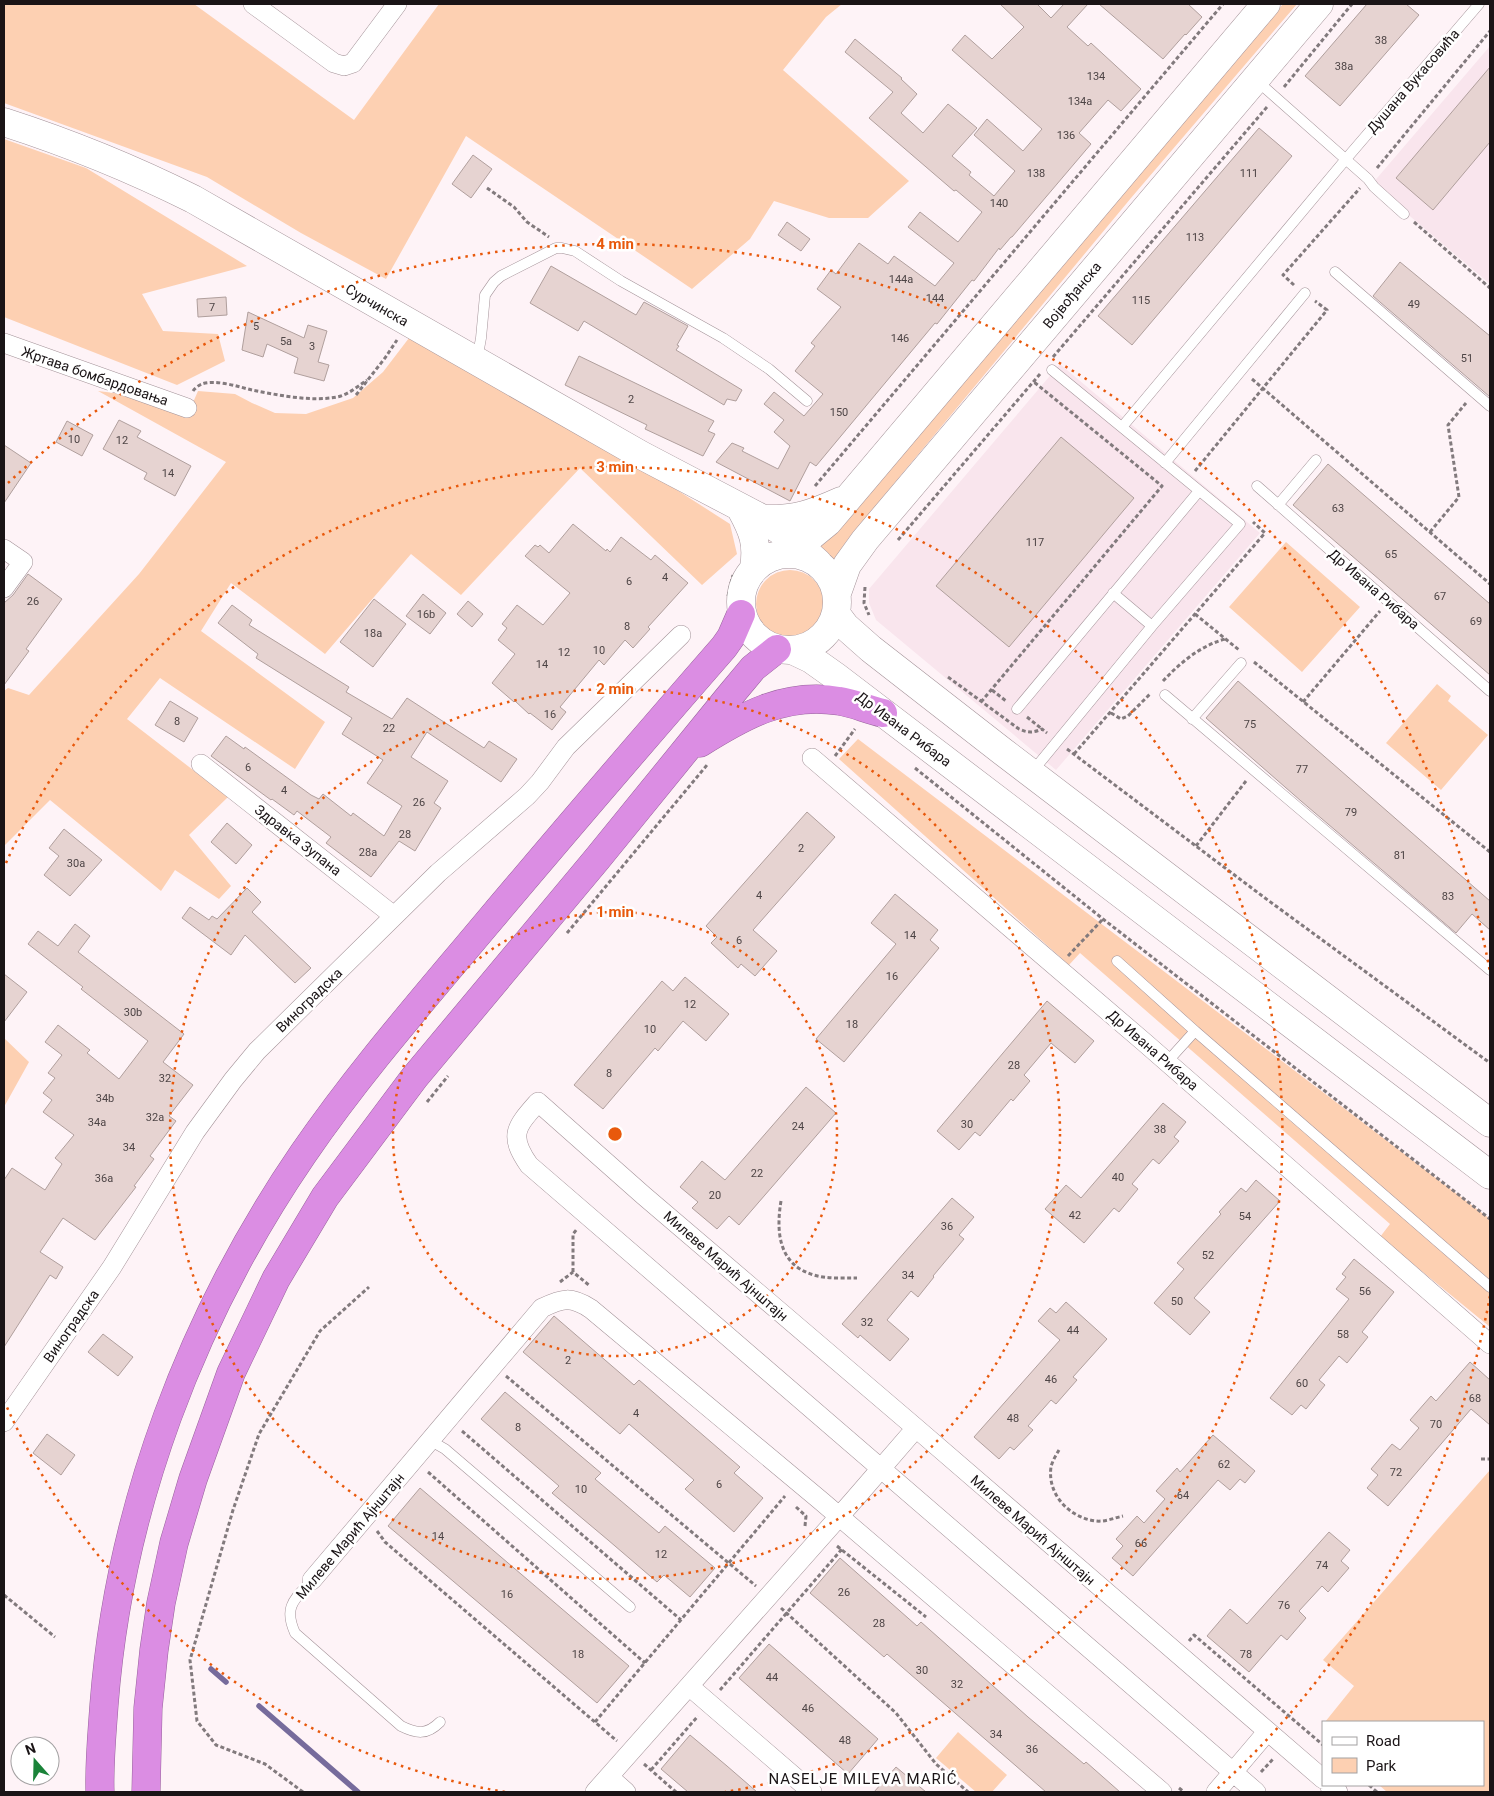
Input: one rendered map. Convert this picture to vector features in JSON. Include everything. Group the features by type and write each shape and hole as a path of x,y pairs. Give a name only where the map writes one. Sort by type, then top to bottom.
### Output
{"highway":[{"path":"100,1792 100,1758 109,1651 132,1534 160,1437 193,1352 240,1256 302,1156 342,1100 389,1040 582,810 724,647 732,637 742,614"},
{"path":"146,1792 148,1708 153,1660 161,1603 174,1543 192,1479 230,1373 276,1279 325,1197 396,1100 754,668 784,650"},
{"path":"681,755 734,722 769,707 796,700 840,701 883,713"}],"main road":[{"path":"801,554 824,526 838,503 1266,4"},
{"name":"Војвођанска","path":"836,604 847,564 864,540 1319,4"},
{"name":"Сурчинска","path":"4,122 78,147 193,199 641,454 752,514 801,554"},
{"path":"754,568 756,542 750,526 752,514 799,517 838,503"},
{"path":"836,604 830,628 820,639 807,647 784,650 762,643 749,630 742,614 740,598 744,582 754,568 770,557 801,554 832,579 836,604 845,626 871,649 1031,774 1490,1123"},
{"name":"Др Ивана Рибара","path":"784,650 811,659 1490,1175"}],"street":[{"path":"253,4 334,63 344,66 353,63 397,4"},
{"name":"Жртава бомбардовања","path":"4,343 187,408"},
{"path":"4,549 23,562 4,588"},
{"name":"Виноградска","path":"4,1422 112,1267 195,1132 233,1080 274,1034 438,873 527,796 566,747 681,635"},
{"name":"Др Ивана Рибара","path":"818,763 1167,1062 1490,1344"},
{"name":"Здравка Зупана","path":"201,764 394,916"},
{"name":"Милеве Марић Ајнштајн","path":"1256,1792 529,1165 520,1150 516,1134 520,1123 538,1102 643,1195 1322,1778"},
{"name":"Милеве Марић Ајнштајн","path":"312,1580 438,1445 500,1374 542,1308 556,1302 578,1301 598,1315 839,1516 1162,1792"},
{"path":"595,1792 916,1428"},
{"path":"690,1686 812,1792"},
{"path":"1216,1792 1267,1732"},
{"path":"609,1777 626,1792"}],"lane":[{"name":"Душана Вукасовића","path":"1346,159 1479,4"},
{"path":"1255,79 1346,159 1404,214"},
{"path":"1122,427 1346,159"},
{"path":"476,361 480,350 484,303 488,289 502,276 556,248 562,248 575,251 621,281 719,335 769,369 807,401"},
{"path":"1335,272 1490,406"},
{"path":"1165,463 1305,293"},
{"path":"1031,774 1152,626 1240,524 1049,368"},
{"path":"1278,505 1316,460"},
{"name":"Др Ивана Рибара","path":"1257,486 1490,691"},
{"path":"1016,709 1199,491"},
{"path":"1113,593 1152,626"},
{"path":"1192,719 1244,660"},
{"path":"1165,695 1490,970"},
{"path":"1116,961 1490,1287"},
{"path":"1167,1062 1195,1031"},
{"path":"438,1445 630,1607"},
{"name":"Милеве Марић Ајнштајн","path":"312,1580 296,1598 289,1610 290,1621 295,1633 401,1726 412,1732 423,1733 440,1722"}],"path":[{"path":"838,503 812,489 1223,4"},
{"path":"1052,359 1276,97 1352,4"},
{"path":"1194,472 1327,310 1282,275 1368,179 1490,31"},
{"path":"488,188 514,207 527,222 551,239 556,248"},
{"path":"1404,214 1490,288"},
{"path":"356,395 385,358 408,322"},
{"path":"897,540 1034,382 1049,368"},
{"path":"1242,371 1490,584"},
{"path":"194,389 202,384 212,383 240,386 304,398 327,398 346,394 367,380"},
{"path":"982,702 1162,486 1034,382"},
{"path":"1430,532 1460,497 1448,426 1455,416"},
{"path":"1074,754 1265,533 1251,520"},
{"path":"866,584 864,603 873,621"},
{"path":"1303,702 1389,602"},
{"path":"1195,614 1240,651"},
{"path":"1161,683 1191,655 1225,639"},
{"path":"1244,660 1303,702 1490,852"},
{"path":"944,674 1019,730 1035,732 1042,729 1196,846 1490,1063"},
{"path":"1111,713 1121,718 1128,716 1156,688"},
{"path":"818,763 857,726 852,724"},
{"path":"564,937 712,759"},
{"path":"912,766 1103,919 1490,1219"},
{"path":"1196,846 1254,770"},
{"path":"1058,968 1103,919"},
{"path":"423,1106 453,1070"},
{"path":"781,1201 778,1217 779,1233 782,1247 789,1259 813,1275 857,1278"},
{"path":"303,1792 265,1764 216,1745 197,1721 190,1660 232,1510 259,1434 320,1331 368,1287"},
{"path":"500,1374 786,1613 896,1713 936,1764 968,1792"},
{"path":"422,1479 428,1472 438,1445 467,1424"},
{"path":"461,1430 681,1620"},
{"path":"1058,1450 1051,1467 1054,1491 1059,1502 1080,1517 1095,1521 1123,1516"},
{"path":"1480,1459 1490,1459"},
{"path":"428,1472 645,1663"},
{"path":"778,1489 806,1516 806,1525 799,1532"},
{"path":"595,1722 785,1496"},
{"path":"376,1529 385,1542 676,1792"},
{"path":"651,1770 841,1550"},
{"path":"753,1584 760,1576"},
{"path":"4,1595 55,1637"}],"shaded area":[{"path":"1490,46 1490,284 1372,184"},
{"path":"1060,364 1260,533 1056,770 876,620 869,603 869,589"}],"green space":[{"path":"4,4 194,4 354,120 439,4 842,4 826,17 783,70 909,181 868,218 829,218 774,201 750,239 692,289 466,136 386,279 301,233 207,177 4,103"},
{"path":"1283,4 1297,4 1131,198 848,539 833,561 825,552 815,546 836,532"},
{"path":"4,139 86,168 247,266 142,294 163,331 218,334 225,361 177,385 4,317"},
{"path":"409,338 599,440 730,524 737,554 702,585 580,468 461,595 411,554 325,654 231,583 201,631 325,722 295,769 160,678 127,719 228,797 189,835 231,886 219,899 175,870 161,891 50,800 4,846 4,691 8,688 29,695 139,574 226,462 98,391 130,395 188,414 198,391 235,394 275,413 306,414 353,398 383,372"},
{"path":"1286,542 1360,607 1302,672 1229,607"},
{"path":"790,570 803,573 814,580 821,591 824,604 821,617 814,628 803,635 790,638 777,635 766,628 759,617 756,604 759,591 766,580 777,573"},
{"path":"1437,684 1451,696 1448,701 1488,735 1441,790 1386,743"},
{"path":"858,739 1490,1219 1490,1327 1380,1237 1390,1224 1080,953 1069,965 839,759"},
{"path":"4,1038 29,1062 4,1107"},
{"path":"1490,1470 1490,1792 1387,1792 1380,1786 1484,1786 1484,1721 1326,1721 1354,1686 1323,1660"},
{"path":"958,1732 1007,1775 992,1792 976,1792 936,1758"}],"building":[{"path":"1000,4 1037,4 1051,18 1064,4 1088,4 1067,27 1088,46 1091,43 1141,89 1121,111 1108,100 1079,133 1091,144 1012,237 1000,250 999,248 974,281 972,280 937,324 935,323 816,466 810,462 790,501 716,462 732,443 744,448 742,451 778,469 790,446 774,432 784,420 764,404 774,392 804,416 823,394 795,371 815,346 811,343 841,307 817,289 831,270 836,274 859,243 888,264 894,256 935,286 954,263 908,227 920,212 958,242 982,212 956,190 954,191 869,118 893,92 845,52 855,39 902,78 917,94 901,113 923,133 948,104 977,128 952,156 971,172 969,175 994,196 1015,171 974,135 987,119 1023,151 1042,129 952,50 965,35 992,59 1024,27"},
{"path":"1099,4 1188,4 1202,17 1163,59"},
{"path":"1367,4 1406,4 1419,15 1340,106 1305,76"},
{"path":"1490,67 1490,142 1433,210 1396,178"},
{"path":"1259,128 1292,156 1132,345 1098,316"},
{"path":"473,155 492,169 471,198 452,184"},
{"path":"787,222 810,239 801,251 778,235"},
{"path":"1400,262 1490,336 1490,397 1373,296"},
{"path":"551,266 636,315 644,302 688,326 676,350 742,390 736,401 727,399 724,405 584,321 578,331 530,303"},
{"path":"226,297 227,315 198,317 197,299"},
{"path":"248,312 304,338 308,325 327,331 318,362 329,365 324,381 294,373 298,358 267,344 263,357 242,350"},
{"path":"579,356 714,421 708,431 715,434 703,456 645,429 647,425 565,385"},
{"path":"119,420 141,431 137,437 191,466 175,496 144,479 147,473 103,449"},
{"path":"67,421 93,435 82,456 56,442"},
{"path":"1061,437 1134,498 1009,647 936,586"},
{"path":"4,445 31,463 4,503"},
{"path":"1328,464 1490,604 1490,675 1293,505"},
{"path":"573,524 606,551 607,549 610,552 621,537 651,560 655,555 688,583 648,627 650,629 633,648 625,640 604,665 599,660 560,707 566,712 552,730 529,714 492,683 515,654 498,640 507,628 502,624 517,605 543,625 570,593 525,556 535,545 538,547 540,545 549,553"},
{"path":"28,574 62,599 26,649 29,651 4,685 4,603 13,595"},
{"path":"423,594 446,613 430,634 406,616"},
{"path":"374,599 406,624 373,667 340,642"},
{"path":"468,601 483,614 472,627 457,614"},
{"path":"232,605 252,620 249,625 349,687 346,692 392,719 407,698 484,748 489,741 517,759 501,782 427,732 411,757 448,781 434,803 441,808 415,851 399,841 371,877 326,843 331,837 297,811 294,815 211,756 226,736 244,749 245,747 311,795 319,799 323,794 351,816 353,813 384,836 402,806 367,783 383,760 342,734 352,718 256,658 258,654 218,623"},
{"path":"1238,681 1490,901 1490,930 1472,914 1456,933 1206,718"},
{"path":"170,701 198,718 184,742 155,725"},
{"path":"807,812 835,837 753,930 777,951 755,976 741,964 738,968 711,943 717,937 706,926"},
{"path":"227,823 252,845 236,864 211,842"},
{"path":"64,829 102,860 70,896 44,875 59,856 49,848"},
{"path":"247,888 261,902 252,912 311,968 295,983 245,935 231,955 182,918 190,907 209,920 212,916 217,919"},
{"path":"895,894 938,930 930,940 939,948 844,1062 816,1039 896,944 871,923"},
{"path":"75,924 90,936 78,952 184,1034 163,1062 193,1085 169,1116 176,1121 150,1156 154,1159 134,1186 136,1187 95,1240 63,1218 40,1252 63,1267 56,1279 50,1275 4,1347 4,1180 12,1168 45,1190 62,1164 55,1158 74,1135 43,1112 52,1100 43,1093 55,1078 48,1073 62,1055 45,1042 58,1025 90,1050 87,1053 119,1079 148,1041 81,989 83,987 28,944 38,931 58,946"},
{"path":"4,974 27,992 4,1022"},
{"path":"685,977 729,1014 706,1041 683,1021 658,1051 655,1048 603,1109 574,1085 662,981 673,991"},
{"path":"1047,1001 1094,1041 1075,1063 1051,1043 1024,1075 1030,1081 1013,1101 1011,1099 980,1136 975,1132 959,1150 937,1131"},
{"path":"806,1087 836,1113 739,1225 729,1216 717,1229 692,1208 698,1202 680,1187 702,1161 725,1180"},
{"path":"1163,1103 1186,1122 1174,1137 1179,1141 1159,1164 1153,1159 1132,1184 1138,1189 1119,1212 1114,1208 1084,1243 1045,1209 1066,1185 1081,1198"},
{"path":"1256,1180 1280,1201 1194,1298 1210,1312 1190,1335 1154,1303 1184,1269 1177,1263 1221,1214 1219,1212 1241,1188 1246,1192"},
{"path":"952,1198 974,1217 959,1235 964,1239 918,1297 911,1291 887,1320 909,1339 890,1361 860,1335 858,1338 842,1324"},
{"path":"1354,1259 1394,1292 1362,1332 1368,1337 1347,1363 1339,1356 1319,1380 1325,1385 1306,1409 1301,1405 1292,1415 1270,1398 1349,1299 1336,1289 1346,1277 1342,1274"},
{"path":"1066,1302 1107,1339 1073,1377 1077,1380 1056,1404 1051,1400 1028,1426 1033,1430 1014,1450 1010,1447 999,1459 974,1437 1060,1340 1038,1321 1050,1308 1056,1313"},
{"path":"554,1316 634,1385 639,1380 740,1467 734,1473 763,1498 734,1532 685,1489 694,1480 629,1424 620,1434 523,1352"},
{"path":"103,1334 133,1357 118,1376 88,1352"},
{"path":"1470,1362 1490,1380 1490,1425 1471,1409 1388,1506 1367,1488 1378,1475 1371,1469 1392,1444 1400,1450 1419,1428 1410,1420 1431,1396 1436,1401"},
{"path":"505,1392 601,1473 595,1479 659,1533 665,1526 715,1568 690,1597 664,1575 657,1582 552,1493 559,1486 481,1419"},
{"path":"47,1434 75,1455 61,1475 33,1453"},
{"path":"1213,1435 1255,1471 1245,1483 1240,1479 1230,1490 1218,1480 1133,1576 1112,1558 1123,1546 1116,1539 1137,1516 1144,1523 1165,1499 1156,1491 1177,1468 1180,1472"},
{"path":"420,1488 629,1666 597,1703 388,1526"},
{"path":"1329,1532 1350,1550 1341,1561 1349,1568 1328,1592 1322,1586 1299,1611 1306,1618 1287,1640 1281,1635 1249,1672 1207,1636 1230,1609 1247,1624"},
{"path":"840,1558 917,1626 921,1622 1028,1717 1084,1764 1086,1762 1120,1792 1046,1792 887,1654 884,1657 810,1593"},
{"path":"769,1644 878,1739 848,1774 739,1678"},
{"path":"690,1735 757,1792 688,1792 661,1769"},
{"path":"896,1767 926,1792 874,1792"}],"waterway":[{"path":"211,1669 226,1682"},
{"path":"259,1706 358,1792"}],"district":[{"name":"NASELJE MILEVA MARIĆ","path":"863,1779"}]}
